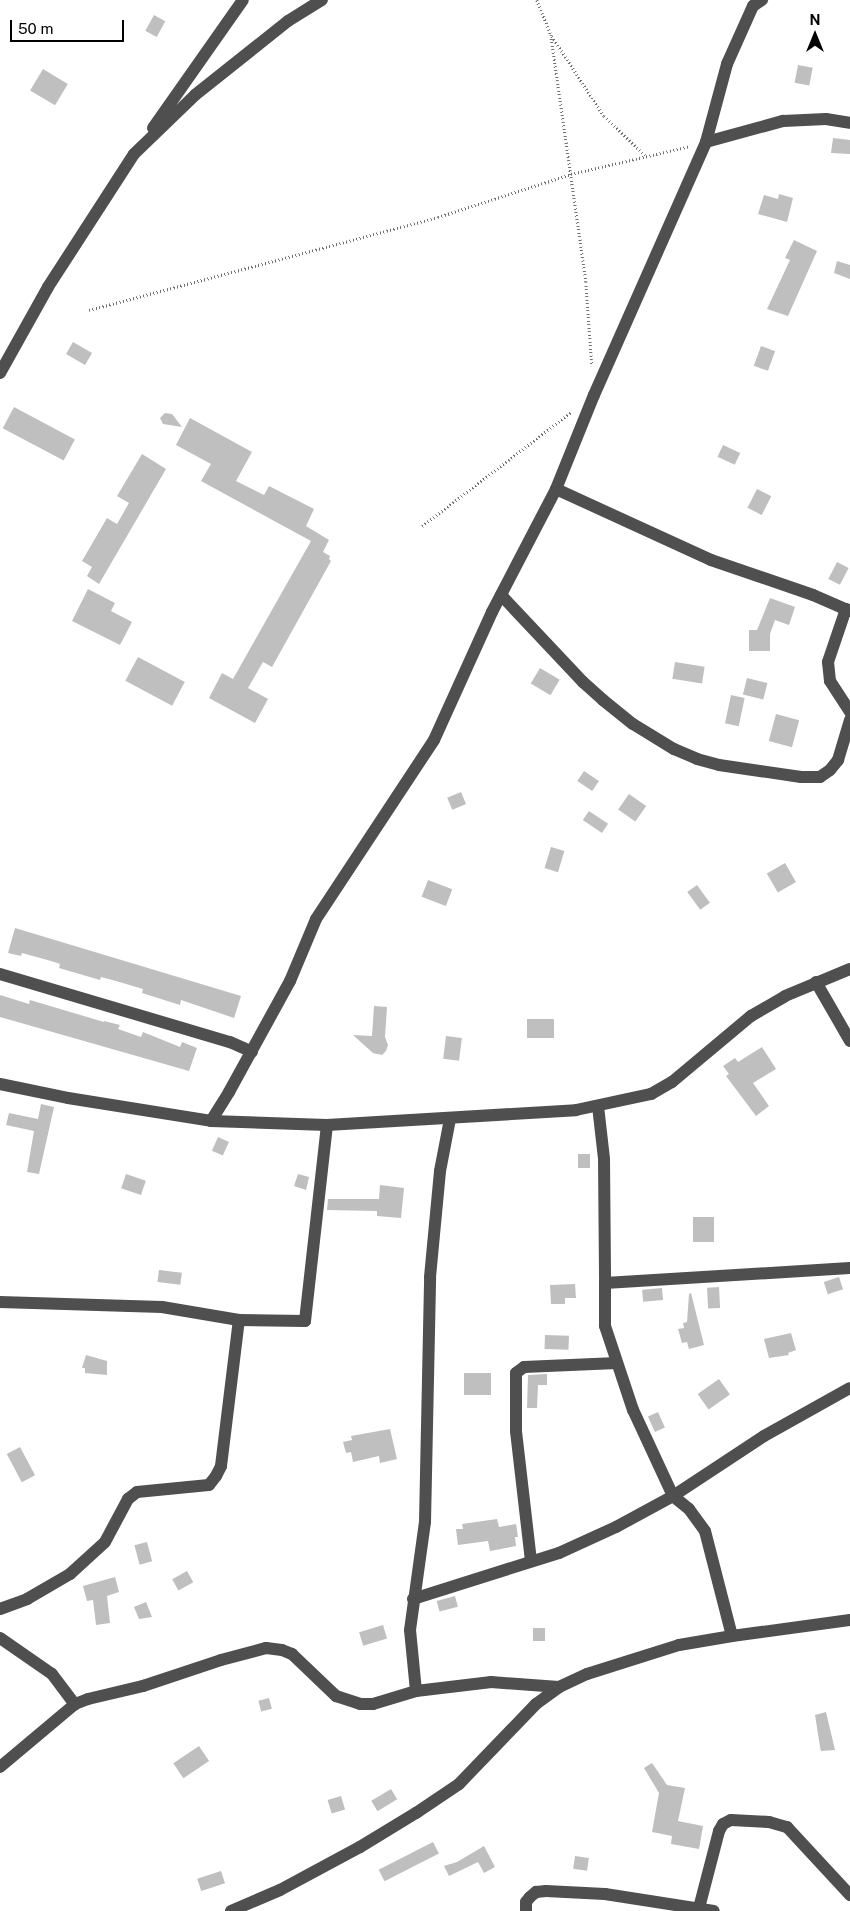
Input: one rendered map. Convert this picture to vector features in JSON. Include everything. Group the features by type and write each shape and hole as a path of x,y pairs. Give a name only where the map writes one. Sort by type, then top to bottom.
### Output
{"street":[{"path":"0,374 48,287 134,154 243,0"},
{"path":"134,154 202,89 288,21 322,0"},
{"path":"211,1121 252,1052 290,981 316,919 434,740 501,595 556,489 594,395 706,142 728,64 753,6 762,0"},
{"path":"706,142 783,121 826,119 850,123"},
{"path":"0,347 14,349"},
{"path":"556,489 711,560 848,610 828,662 830,681 850,712"},
{"path":"501,595 583,682 603,700 642,729 674,749 696,759 719,765 801,777 820,777 830,770 838,760 850,720"},
{"path":"0,1084 68,1098 211,1121 327,1125 533,1114 598,1106 651,1094 672,1082 752,1016 785,996 850,969"},
{"path":"0,974 230,1042 252,1052"},
{"path":"816,982 850,1041"},
{"path":"598,1106 604,1159 605,1326 633,1410 673,1496 689,1509 705,1531 732,1636"},
{"path":"416,1691 410,1630 425,1522 427,1372 434,1226 440,1171 450,1119"},
{"path":"0,1302 162,1307 239,1320 302,1322 307,1318 327,1125"},
{"path":"605,1283 850,1268"},
{"path":"0,1608 27,1599 70,1574 105,1542 128,1499 137,1492 209,1485 221,1466 239,1320"},
{"path":"531,1561 516,1431 516,1372 524,1367 617,1364"},
{"path":"413,1599 589,1540 673,1496 764,1436 850,1388"},
{"path":"231,1911 280,1890 360,1847 458,1784 536,1704 559,1687 587,1674 632,1658 679,1645 850,1620"},
{"path":"0,1638 52,1674 75,1704"},
{"path":"0,1767 75,1704 88,1698 142,1686 221,1660 266,1648 282,1650 292,1654 336,1696 360,1704 373,1704 416,1691 491,1682 559,1687"},
{"path":"699,1908 719,1832 723,1824 731,1820 769,1822 787,1827 850,1895"},
{"path":"526,1911 526,1902 530,1897 536,1892 546,1891 605,1894 714,1911"}],"path":[{"path":"537,0 551,35 604,116 646,155"},
{"path":"551,35 586,282 592,367"},
{"path":"89,310 438,217 571,174 706,142"},
{"path":"422,526 594,395"}],"building":[{"path":"154,15 165,21 157,37 145,31"},
{"path":"798,65 813,68 809,86 795,83"},
{"path":"43,69 68,84 55,105 30,90"},
{"path":"833,138 850,140 850,154 831,153"},
{"path":"779,194 793,198 787,222 758,214 764,195 778,199"},
{"path":"794,240 817,251 788,316 767,309 790,260 785,258"},
{"path":"837,261 850,265 850,279 834,273"},
{"path":"73,342 92,353 85,365 66,354"},
{"path":"761,346 775,351 768,371 754,366"},
{"path":"14,407 75,439 64,461 3,428"},
{"path":"165,413 172,414 182,427 163,424 160,418"},
{"path":"190,418 252,452 236,481 264,495 269,486 314,509 306,526 329,540 323,552 330,556 329,559 331,561 272,667 263,662 248,688 268,699 255,723 209,698 222,673 233,679 311,541 201,481 211,464 176,445"},
{"path":"723,445 740,453 735,465 718,457"},
{"path":"142,454 166,469 99,584 87,576 92,567 82,561 107,518 117,524 129,503 117,496"},
{"path":"757,489 771,496 762,515 747,508"},
{"path":"837,562 849,568 840,585 828,579"},
{"path":"88,589 115,603 111,611 132,622 120,645 72,621"},
{"path":"770,598 795,607 789,625 775,620 770,634 770,651 749,651 749,630 757,630"},
{"path":"138,657 185,682 172,706 125,681"},
{"path":"675,662 705,667 702,683 672,679"},
{"path":"540,668 560,680 550,695 531,683"},
{"path":"747,678 767,683 763,700 743,694"},
{"path":"731,695 745,698 739,726 725,723"},
{"path":"776,714 799,720 792,747 769,741"},
{"path":"584,771 599,781 592,791 577,781"},
{"path":"461,792 466,804 452,810 447,798"},
{"path":"629,794 646,806 635,822 618,810"},
{"path":"589,811 608,824 602,833 583,820"},
{"path":"551,847 564,851 558,872 545,868"},
{"path":"785,863 796,882 778,893 767,874"},
{"path":"428,880 452,889 446,906 422,897"},
{"path":"697,885 710,903 700,910 687,892"},
{"path":"15,928 241,996 234,1018 181,1000 180,1005 142,993 143,989 116,981 101,977 100,980 59,968 60,964 51,961 22,953 21,956 8,953"},
{"path":"0,995 29,1004 30,1000 120,1025 118,1029 141,1037 143,1032 180,1047 182,1042 197,1048 189,1071 0,1017"},
{"path":"374,1006 387,1007 385,1037 388,1045 382,1055 373,1053 353,1035 372,1036"},
{"path":"527,1019 554,1019 554,1038 527,1038"},
{"path":"446,1036 462,1038 459,1061 443,1059"},
{"path":"762,1047 776,1069 753,1083 769,1106 756,1116 726,1076 729,1074 723,1066 735,1058 738,1062"},
{"path":"41,1104 54,1107 39,1174 27,1172 34,1131 6,1125 9,1113 38,1119"},
{"path":"218,1137 229,1142 223,1156 212,1151"},
{"path":"578,1154 590,1154 590,1168 578,1168"},
{"path":"126,1174 146,1181 141,1195 121,1188"},
{"path":"298,1174 309,1177 306,1190 294,1186"},
{"path":"380,1185 404,1188 401,1218 377,1216 377,1211 327,1210 328,1199 379,1199"},
{"path":"693,1217 714,1217 714,1242 693,1242"},
{"path":"159,1270 182,1273 180,1285 158,1282"},
{"path":"839,1277 843,1289 828,1294 824,1282"},
{"path":"575,1284 576,1298 565,1298 565,1304 551,1304 550,1285"},
{"path":"719,1287 720,1308 708,1309 707,1288"},
{"path":"662,1288 663,1300 643,1302 642,1290"},
{"path":"691,1293 704,1345 689,1349 687,1342 682,1343 678,1329 684,1328 683,1323 687,1322 689,1294"},
{"path":"791,1333 796,1350 788,1353 789,1355 769,1358 764,1339"},
{"path":"545,1335 569,1336 568,1350 545,1349"},
{"path":"86,1355 107,1361 107,1375 85,1373 85,1368 82,1368"},
{"path":"464,1373 491,1373 491,1395 464,1395"},
{"path":"547,1374 547,1385 538,1385 537,1408 527,1408 528,1375"},
{"path":"719,1379 730,1395 709,1409 698,1394"},
{"path":"658,1412 665,1428 655,1432 648,1416"},
{"path":"390,1429 397,1459 380,1463 379,1456 353,1462 351,1452 346,1453 343,1442 352,1440 351,1436"},
{"path":"20,1447 35,1475 22,1482 7,1454"},
{"path":"497,1519 499,1527 516,1524 518,1537 515,1537 516,1546 490,1551 488,1541 458,1545 456,1529 463,1529 462,1524"},
{"path":"147,1542 152,1561 140,1565 134,1545"},
{"path":"187,1571 193,1582 178,1591 172,1579"},
{"path":"115,1577 119,1592 107,1596 110,1623 96,1625 93,1600 87,1601 83,1586"},
{"path":"455,1596 458,1607 439,1612 437,1601"},
{"path":"146,1602 152,1617 139,1619 134,1607"},
{"path":"383,1625 387,1638 363,1646 359,1632"},
{"path":"533,1628 545,1628 545,1641 533,1641"},
{"path":"269,1698 272,1709 261,1711 258,1701"},
{"path":"826,1712 835,1750 821,1751 815,1715"},
{"path":"199,1746 209,1761 183,1778 173,1763"},
{"path":"652,1763 667,1785 685,1788 678,1821 703,1826 699,1849 671,1844 672,1836 652,1832 659,1793 644,1768"},
{"path":"391,1789 397,1799 377,1811 371,1801"},
{"path":"341,1796 345,1809 332,1813 328,1800"},
{"path":"433,1842 439,1854 385,1881 379,1870"},
{"path":"484,1846 495,1867 484,1873 478,1862 449,1876 444,1866 457,1862"},
{"path":"575,1856 589,1858 587,1871 573,1869"},
{"path":"221,1871 225,1883 201,1891 197,1879"}]}
